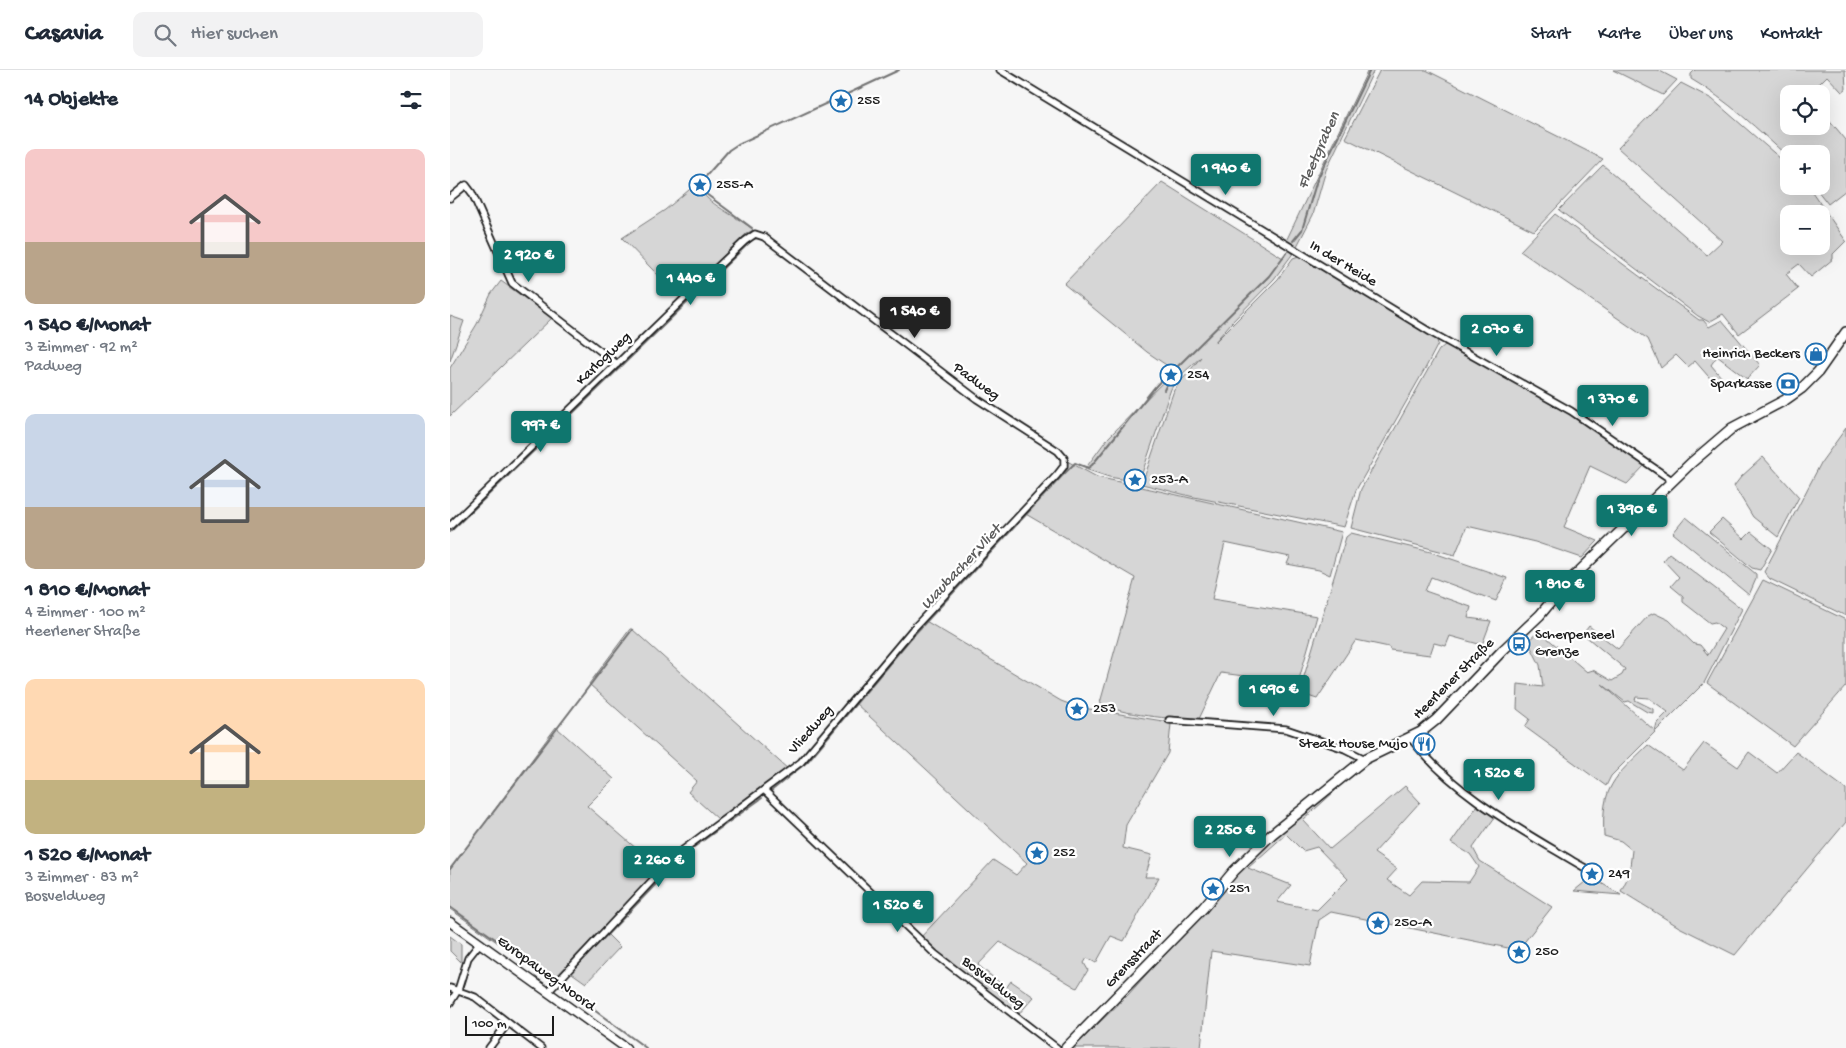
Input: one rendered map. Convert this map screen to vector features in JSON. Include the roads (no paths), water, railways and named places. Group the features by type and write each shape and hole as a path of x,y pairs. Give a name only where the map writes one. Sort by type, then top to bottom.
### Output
{"main road":[{"name":"Heerlener Straße","path":"1219,888 1272,834 1365,759 1410,737 1431,724 1448,709 1490,662 1551,604 1564,586 1711,444 1732,428 1785,400 1802,388 1818,372 1846,332"},
{"name":"Grensstraat","path":"1066,1048 1186,926 1219,888"}],"street":[{"name":"In der Heide","path":"1000,70 1432,333 1571,411 1673,481"},
{"path":"450,198 466,185 472,193 512,283 617,364"},
{"name":"Karlogweg","path":"450,526 744,241 756,234"},
{"name":"Padweg","path":"756,234 764,237 976,399 1058,451 1064,458"},
{"name":"Vliedweg","path":"548,992 676,856 804,758 912,630 1057,476 1064,466 1064,458"},
{"path":"1169,720 1286,729 1345,749 1365,759"},
{"path":"1410,737 1418,747 1464,790 1573,861 1587,869 1594,868"},
{"name":"Bosveldweg","path":"764,790 935,954 1057,1048"},
{"name":"Europaweg-Noord","path":"450,922 626,1048"},
{"path":"450,1003 458,990 468,958 480,943"},
{"path":"450,988 475,997 541,1048"},
{"path":"490,1048 508,1023"}],"waterway":[{"path":"845,95 899,70"},
{"name":"Fleetgraben","path":"1293,241 1302,230 1317,180 1370,70"},
{"path":"752,228 698,188 699,184 729,150 738,144 836,99"},
{"path":"450,532 753,239 758,238"},
{"name":"Fleetgraben","path":"1176,368 1269,276 1286,253"},
{"name":"Waubacher Vliet","path":"771,791 807,762 910,639 1062,476 1075,463 1088,468 1092,465 1155,387 1165,376 1171,376"},
{"name":"Fleetgraben","path":"1164,390 1171,376"},
{"path":"450,869 632,630"},
{"name":"Waubacher Vliet","path":"572,971 687,852 762,798"},
{"name":"Waubacher Vliet","path":"450,907 553,980"},
{"path":"565,978 560,985 646,1048"}],"place":[{"name":"255","path":"841,101"},
{"name":"255-A","path":"700,185"},
{"name":"Heinrich Beckers","path":"1816,354"},
{"name":"254","path":"1171,375"},
{"name":"Sparkasse","path":"1788,384"},
{"name":"253-A","path":"1135,480"},
{"name":"Scherpenseel Grenze","path":"1519,644"},
{"name":"253","path":"1077,709"},
{"name":"Steak House Mujo","path":"1424,744"},
{"name":"252","path":"1037,853"},
{"name":"249","path":"1592,874"},
{"name":"251","path":"1213,889"},
{"name":"250-A","path":"1378,923"},
{"name":"250","path":"1519,952"}]}
